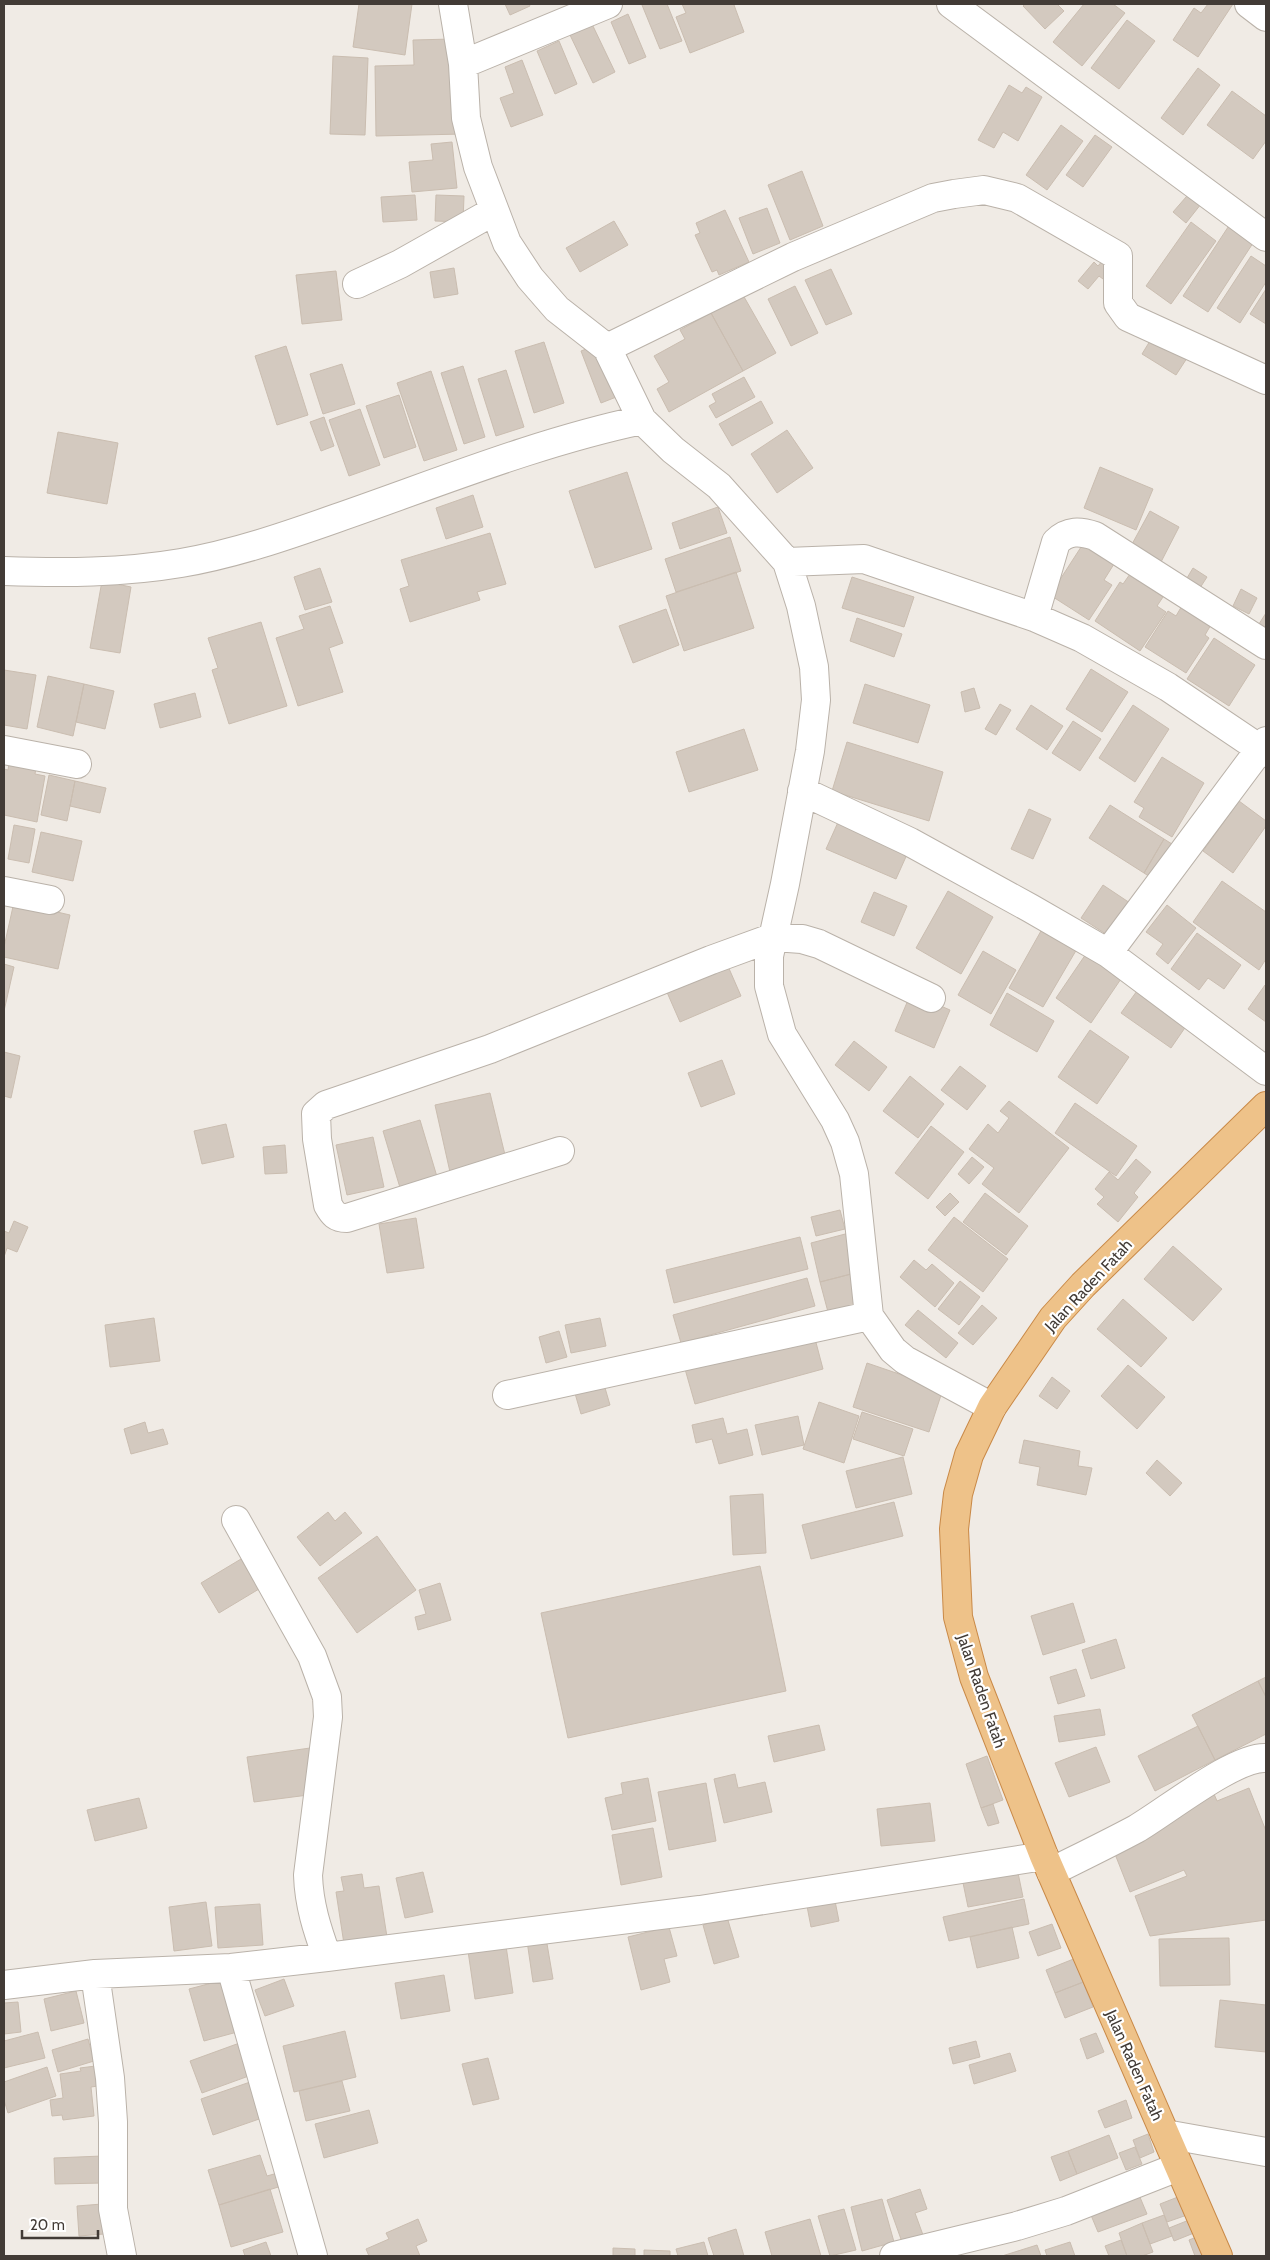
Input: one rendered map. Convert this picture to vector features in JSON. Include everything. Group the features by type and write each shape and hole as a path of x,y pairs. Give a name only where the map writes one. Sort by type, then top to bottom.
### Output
{"highway":[{"name":"Jalan Raden Fatah","path":"1218,2256 1047,1864 974,1677 958,1617 954,1529 958,1494 969,1455 992,1408 1053,1318 1083,1285 1266,1106"}],"street":[{"path":"453,4 463,64 466,118 478,167 507,243 530,278 557,309 607,348 642,420 673,450 719,486 787,562 801,606 814,667 816,700 810,751 769,956 769,986 780,1027 845,1142 854,1174 869,1316 894,1350 905,1360 992,1408"},
{"path":"463,64 608,4"},
{"path":"951,4 1266,237"},
{"path":"1249,4 1266,16"},
{"path":"607,348 793,257 933,198 984,190 1018,198 1118,256 1118,303 1128,317 1266,380"},
{"path":"357,284 449,238 494,211"},
{"path":"4,571 68,573 139,569 182,563 284,536 568,438 642,420"},
{"path":"1034,617 1056,542 1071,532 1083,532 1095,536 1266,645"},
{"path":"787,562 864,559 1034,617 1082,638 1168,687 1264,748 1108,953"},
{"path":"4,750 77,764"},
{"path":"802,791 910,842 1108,953 1266,1071"},
{"path":"4,891 50,900"},
{"path":"560,1151 347,1218 340,1218 333,1214 328,1205 317,1139 316,1114 326,1105 490,1049 774,937 802,939 819,944 931,998"},
{"path":"507,1395 869,1316"},
{"path":"236,1520 312,1656 327,1697 328,1717 308,1875 309,1897 314,1921 327,1957"},
{"path":"4,1985 95,1974 231,1968 327,1957 1047,1864 1136,1829 1236,1765 1255,1758 1266,1758"},
{"path":"231,1968 312,2256"},
{"path":"95,1974 110,2078 113,2122 113,2209 122,2256"},
{"path":"1165,2134 1266,2152"},
{"path":"894,2256 1017,2226 1066,2211 1178,2167"}],"building":[{"path":"359,4 412,4 405,55 353,47"},
{"path":"505,4 529,4 530,6 510,15"},
{"path":"667,4 682,41 660,49 642,5"},
{"path":"682,4 736,4 734,5 744,32 690,53 676,17 686,13"},
{"path":"1025,4 1057,4 1064,11 1045,29 1023,6"},
{"path":"1084,4 1113,4 1125,13 1082,66 1053,42"},
{"path":"1208,4 1233,4 1198,57 1173,40 1194,8 1201,13"},
{"path":"628,14 646,57 629,64 611,22"},
{"path":"1127,20 1155,41 1119,89 1091,68"},
{"path":"592,24 615,72 593,83 570,35"},
{"path":"452,39 463,134 376,136 375,66 414,65 413,40"},
{"path":"559,41 577,84 555,94 537,51"},
{"path":"333,56 368,58 365,135 330,134"},
{"path":"522,60 543,115 511,127 500,98 514,93 505,67"},
{"path":"1198,68 1220,85 1183,135 1161,118"},
{"path":"1009,85 1022,93 1026,87 1042,97 1018,141 1003,132 994,148 978,140"},
{"path":"1232,91 1266,116 1266,141 1253,159 1207,125"},
{"path":"1061,125 1083,141 1047,190 1026,175"},
{"path":"1095,135 1112,147 1083,187 1066,175"},
{"path":"452,142 457,188 412,192 409,162 433,160 431,144"},
{"path":"802,171 823,226 790,240 768,185"},
{"path":"1193,189 1205,199 1186,223 1173,212"},
{"path":"415,195 417,220 383,222 381,197"},
{"path":"436,195 464,196 463,222 435,221"},
{"path":"767,208 780,243 753,254 739,218"},
{"path":"725,210 749,262 719,275 717,270 712,272 695,235 700,233 696,223"},
{"path":"614,221 628,245 580,272 566,248"},
{"path":"1232,221 1257,237 1208,312 1183,296"},
{"path":"1191,222 1216,241 1171,304 1146,286"},
{"path":"1251,256 1266,266 1266,282 1240,323 1217,308"},
{"path":"1103,260 1112,268 1103,279 1099,276 1088,289 1078,281 1094,262 1098,266"},
{"path":"454,268 458,294 434,298 430,272"},
{"path":"831,269 852,314 826,325 805,280"},
{"path":"336,271 342,320 302,324 296,275"},
{"path":"795,286 818,333 791,346 768,299"},
{"path":"1266,289 1266,324 1250,314"},
{"path":"743,295 776,353 743,371 711,313"},
{"path":"711,313 743,371 669,412 657,389 669,382 654,356 685,339 680,330"},
{"path":"1153,336 1191,352 1176,375 1142,354"},
{"path":"544,342 564,403 534,413 515,351"},
{"path":"599,344 624,394 601,403 581,351"},
{"path":"286,346 308,415 277,425 255,356"},
{"path":"342,364 355,404 323,414 310,374"},
{"path":"463,366 485,437 464,444 441,373"},
{"path":"506,370 524,427 496,436 478,379"},
{"path":"431,371 457,450 424,461 397,383"},
{"path":"744,377 755,397 716,418 709,406 716,402 712,394"},
{"path":"399,395 416,447 384,458 366,406"},
{"path":"761,401 773,423 732,446 719,424"},
{"path":"360,409 380,465 349,476 329,420"},
{"path":"324,417 334,446 321,451 310,422"},
{"path":"787,430 813,468 777,493 751,454"},
{"path":"58,432 118,443 107,504 47,493"},
{"path":"1100,467 1153,489 1136,530 1084,508"},
{"path":"627,472 652,549 595,568 569,491"},
{"path":"473,495 483,527 446,539 436,508"},
{"path":"718,507 727,533 680,549 672,523"},
{"path":"1150,511 1179,527 1161,562 1131,546"},
{"path":"490,533 506,584 477,592 480,600 410,622 400,589 409,586 401,560"},
{"path":"730,537 741,571 676,592 665,559"},
{"path":"1083,544 1114,564 1104,580 1112,585 1089,620 1050,595"},
{"path":"320,568 332,602 305,610 294,577"},
{"path":"1193,568 1207,577 1198,591 1184,583"},
{"path":"736,572 754,628 684,651 666,596"},
{"path":"1130,574 1163,597 1157,606 1166,612 1140,651 1095,621 1120,582 1123,584"},
{"path":"852,577 914,597 904,627 842,608"},
{"path":"102,581 131,587 120,653 90,648"},
{"path":"1241,589 1257,598 1249,614 1233,606"},
{"path":"1183,604 1212,623 1205,635 1209,638 1186,673 1145,647 1168,611 1176,616"},
{"path":"330,606 343,643 329,648 343,692 298,706 276,638 304,629 299,616"},
{"path":"666,609 679,645 633,663 619,626"},
{"path":"1266,613 1266,633 1257,627"},
{"path":"857,618 902,634 894,657 850,641"},
{"path":"261,622 287,706 229,724 212,670 218,668 208,638"},
{"path":"1214,638 1255,665 1229,706 1187,679"},
{"path":"1091,669 1128,692 1102,732 1066,709"},
{"path":"4,670 36,675 27,729 4,725"},
{"path":"48,676 84,684 73,736 37,727"},
{"path":"84,684 114,691 105,729 76,722"},
{"path":"865,684 930,705 918,743 853,723"},
{"path":"974,688 980,708 965,712 961,692"},
{"path":"195,693 201,717 160,728 154,704"},
{"path":"1000,704 1011,710 996,735 985,729"},
{"path":"1031,705 1063,726 1047,750 1016,729"},
{"path":"1133,705 1169,729 1135,782 1099,758"},
{"path":"1073,721 1101,739 1080,771 1052,753"},
{"path":"744,729 758,770 689,792 676,752"},
{"path":"847,742 943,772 929,821 832,791"},
{"path":"10,757 37,762 35,774 45,776 37,822 4,815 4,769 8,770"},
{"path":"1162,757 1204,783 1172,837 1139,817 1144,808 1134,802"},
{"path":"49,775 75,781 67,821 41,815"},
{"path":"75,781 106,788 100,813 70,806"},
{"path":"1239,801 1266,821 1266,826 1233,873 1203,851"},
{"path":"1110,805 1164,839 1144,873 1089,838"},
{"path":"1029,809 1051,819 1033,859 1011,849"},
{"path":"839,820 909,850 896,879 826,849"},
{"path":"14,825 35,829 29,863 8,859"},
{"path":"41,832 82,841 73,881 32,872"},
{"path":"1164,839 1180,849 1159,883 1144,873"},
{"path":"1222,881 1266,912 1266,959 1259,970 1193,922"},
{"path":"1103,885 1133,905 1112,938 1081,918"},
{"path":"948,891 993,917 961,974 916,948"},
{"path":"874,892 907,906 894,936 861,922"},
{"path":"14,902 70,915 58,969 4,957 4,947"},
{"path":"1167,905 1196,928 1168,964 1156,954 1163,944 1146,932"},
{"path":"1046,922 1081,942 1043,1007 1009,988"},
{"path":"1197,933 1241,965 1224,989 1208,978 1199,990 1171,969"},
{"path":"1090,948 1125,973 1091,1023 1056,998"},
{"path":"983,951 1016,970 991,1014 958,995"},
{"path":"4,964 14,967 4,1011"},
{"path":"727,964 741,996 680,1022 666,990"},
{"path":"1142,984 1191,1019 1171,1048 1121,1013"},
{"path":"1266,986 1266,1022 1248,1009"},
{"path":"911,993 950,1010 934,1048 895,1031"},
{"path":"1007,993 1054,1021 1037,1052 990,1025"},
{"path":"1090,1030 1129,1057 1097,1104 1058,1077"},
{"path":"854,1041 887,1067 869,1091 835,1065"},
{"path":"4,1052 20,1056 11,1098 4,1096"},
{"path":"722,1060 735,1094 701,1107 688,1073"},
{"path":"960,1066 986,1086 967,1110 941,1090"},
{"path":"910,1076 944,1104 918,1138 883,1111"},
{"path":"490,1093 506,1159 450,1172 435,1105"},
{"path":"1009,1101 1069,1148 1019,1213 982,1184 994,1168 969,1149 988,1124 998,1133 1009,1118 1000,1111"},
{"path":"1075,1103 1137,1146 1116,1176 1055,1133"},
{"path":"420,1120 438,1180 401,1191 383,1131"},
{"path":"226,1124 234,1157 202,1164 194,1131"},
{"path":"931,1126 964,1152 928,1199 895,1173"},
{"path":"373,1137 384,1187 347,1195 336,1145"},
{"path":"285,1145 287,1173 265,1174 263,1147"},
{"path":"972,1157 984,1167 969,1184 958,1174"},
{"path":"1136,1159 1151,1172 1134,1193 1138,1197 1118,1222 1097,1204 1104,1197 1095,1189 1109,1172 1118,1180"},
{"path":"950,1193 959,1202 945,1216 936,1207"},
{"path":"985,1193 1028,1226 1006,1255 963,1222"},
{"path":"840,1210 845,1229 816,1236 811,1217"},
{"path":"954,1217 1008,1259 983,1292 928,1250"},
{"path":"416,1218 424,1268 387,1273 379,1224"},
{"path":"14,1221 28,1227 17,1252 7,1248 4,1257 4,1231 9,1233"},
{"path":"849,1233 859,1272 820,1282 811,1243"},
{"path":"800,1237 808,1269 674,1303 666,1270"},
{"path":"1173,1246 1222,1289 1193,1321 1144,1279"},
{"path":"914,1260 926,1270 932,1264 954,1283 935,1307 900,1277"},
{"path":"859,1272 867,1302 828,1312 820,1282"},
{"path":"807,1278 815,1306 681,1343 673,1315"},
{"path":"960,1281 980,1297 959,1325 938,1309"},
{"path":"1123,1299 1167,1338 1141,1367 1097,1329"},
{"path":"982,1305 997,1318 973,1345 958,1333"},
{"path":"918,1310 958,1343 946,1358 905,1325"},
{"path":"154,1318 160,1361 110,1367 105,1325"},
{"path":"600,1318 606,1346 571,1353 565,1325"},
{"path":"559,1331 567,1357 546,1363 539,1337"},
{"path":"814,1335 823,1369 695,1404 685,1369"},
{"path":"867,1363 943,1389 929,1432 853,1407"},
{"path":"1128,1365 1165,1397 1137,1429 1101,1396"},
{"path":"1052,1377 1070,1391 1057,1409 1039,1396"},
{"path":"603,1381 610,1405 581,1414 574,1390"},
{"path":"819,1402 859,1416 844,1463 803,1449"},
{"path":"862,1412 913,1429 904,1456 853,1439"},
{"path":"798,1416 804,1445 762,1455 755,1425"},
{"path":"723,1418 727,1434 747,1429 753,1455 719,1464 712,1439 696,1443 692,1425"},
{"path":"145,1422 148,1433 163,1429 168,1444 131,1454 124,1429"},
{"path":"1024,1440 1080,1451 1078,1466 1092,1468 1086,1495 1037,1485 1040,1467 1019,1463"},
{"path":"903,1457 912,1494 856,1508 846,1471"},
{"path":"1157,1460 1182,1483 1170,1496 1146,1473"},
{"path":"763,1494 766,1553 733,1555 730,1496"},
{"path":"894,1502 903,1536 811,1559 802,1525"},
{"path":"328,1512 335,1521 345,1512 362,1533 320,1566 297,1537"},
{"path":"377,1536 416,1590 357,1633 318,1578"},
{"path":"241,1559 259,1589 219,1613 201,1583"},
{"path":"760,1566 786,1691 568,1738 541,1613"},
{"path":"440,1583 451,1620 418,1630 415,1617 426,1614 419,1590"},
{"path":"1073,1603 1085,1642 1043,1655 1031,1616"},
{"path":"1116,1639 1125,1668 1091,1679 1082,1650"},
{"path":"1076,1669 1085,1696 1058,1704 1050,1677"},
{"path":"1266,1677 1266,1697 1258,1681"},
{"path":"1258,1681 1266,1697 1266,1734 1215,1760 1192,1715"},
{"path":"1100,1709 1105,1735 1059,1742 1054,1716"},
{"path":"819,1725 825,1750 774,1762 768,1736"},
{"path":"1198,1726 1215,1760 1155,1791 1138,1756"},
{"path":"1096,1747 1110,1782 1069,1797 1055,1763"},
{"path":"310,1748 316,1794 254,1802 247,1757"},
{"path":"987,1756 1003,1800 981,1808 966,1764"},
{"path":"735,1774 738,1788 765,1782 772,1812 724,1823 714,1779"},
{"path":"648,1778 656,1821 612,1830 605,1798 623,1794 621,1783"},
{"path":"706,1783 716,1841 669,1850 658,1792"},
{"path":"1211,1787 1217,1801 1249,1788 1266,1831 1266,1920 1150,1936 1135,1896 1187,1876 1184,1870 1130,1892 1111,1844"},
{"path":"139,1798 147,1828 95,1841 87,1810"},
{"path":"930,1803 935,1841 881,1846 877,1809"},
{"path":"993,1804 999,1823 988,1826 981,1808"},
{"path":"653,1828 662,1877 621,1885 612,1835"},
{"path":"1017,1868 1023,1897 968,1907 962,1878"},
{"path":"423,1872 433,1912 405,1918 396,1878"},
{"path":"362,1874 364,1888 379,1886 387,1937 344,1944 336,1892 344,1891 341,1877"},
{"path":"834,1896 839,1921 811,1927 806,1901"},
{"path":"1024,1899 1029,1924 949,1941 943,1917"},
{"path":"206,1902 212,1946 174,1951 169,1907"},
{"path":"260,1904 263,1945 218,1948 215,1907"},
{"path":"727,1917 739,1957 714,1964 703,1925"},
{"path":"667,1920 677,1956 664,1959 670,1982 641,1990 628,1937 656,1930 655,1923"},
{"path":"1052,1924 1061,1948 1038,1956 1029,1932"},
{"path":"1012,1927 1019,1958 977,1968 970,1937"},
{"path":"546,1938 553,1979 533,1982 527,1941"},
{"path":"1229,1938 1230,1985 1160,1986 1159,1939"},
{"path":"506,1946 513,1993 475,1999 468,1951"},
{"path":"1081,1956 1089,1980 1055,1993 1046,1970"},
{"path":"444,1975 450,2011 401,2019 395,1983"},
{"path":"227,1979 241,2031 204,2041 189,1989"},
{"path":"284,1979 294,2006 265,2016 255,1990"},
{"path":"1083,1982 1093,2007 1065,2018 1055,1993"},
{"path":"76,1991 84,2023 51,2031 44,1999"},
{"path":"1220,2000 1266,2005 1266,2052 1215,2047"},
{"path":"18,2002 21,2032 4,2034 4,2003"},
{"path":"345,2031 356,2077 294,2092 283,2046"},
{"path":"38,2032 45,2058 4,2068 4,2041"},
{"path":"1096,2033 1104,2052 1087,2059 1080,2039"},
{"path":"88,2039 94,2061 58,2072 52,2050"},
{"path":"245,2041 257,2073 202,2093 190,2061"},
{"path":"976,2041 980,2057 953,2064 949,2048"},
{"path":"1010,2053 1016,2071 974,2084 969,2065"},
{"path":"488,2058 499,2099 473,2105 462,2064"},
{"path":"103,2065 105,2085 91,2087 94,2116 63,2120 62,2115 52,2116 50,2100 63,2098 60,2074 81,2071 80,2068"},
{"path":"47,2067 56,2096 8,2113 4,2100 4,2082"},
{"path":"253,2081 265,2117 213,2135 201,2099"},
{"path":"342,2081 350,2111 306,2121 299,2091"},
{"path":"1126,2100 1132,2118 1105,2128 1098,2111"},
{"path":"369,2110 378,2143 324,2158 315,2124"},
{"path":"1148,2134 1154,2152 1140,2158 1133,2140"},
{"path":"1109,2135 1118,2158 1077,2174 1068,2151"},
{"path":"1135,2147 1142,2164 1126,2170 1119,2153"},
{"path":"1068,2151 1077,2174 1060,2181 1051,2157"},
{"path":"260,2155 267,2176 281,2172 285,2185 219,2205 208,2170"},
{"path":"102,2156 103,2183 55,2184 54,2158"},
{"path":"270,2189 283,2232 231,2247 219,2205"},
{"path":"920,2189 927,2209 915,2213 923,2235 902,2242 887,2200"},
{"path":"1137,2190 1147,2214 1098,2232 1088,2208"},
{"path":"1183,2195 1190,2214 1167,2222 1160,2204"},
{"path":"882,2199 894,2242 862,2251 851,2207"},
{"path":"102,2204 104,2234 79,2236 77,2206"},
{"path":"844,2209 856,2250 830,2256 818,2216"},
{"path":"1164,2215 1172,2236 1150,2244 1142,2223"},
{"path":"1194,2218 1199,2231 1174,2241 1169,2228"},
{"path":"418,2219 427,2241 416,2246 420,2256 369,2256 366,2249 389,2239 386,2233"},
{"path":"810,2219 821,2256 772,2256 765,2232"},
{"path":"1142,2223 1153,2252 1142,2256 1127,2256 1119,2233"},
{"path":"736,2229 744,2256 714,2256 708,2238"},
{"path":"1204,2234 1213,2256 1195,2256 1189,2240"},
{"path":"1121,2240 1127,2256 1109,2256 1105,2246"},
{"path":"266,2242 271,2256 245,2256 243,2250"},
{"path":"704,2242 708,2256 678,2256 676,2249"},
{"path":"1070,2242 1075,2256 1047,2256 1045,2250"},
{"path":"1037,2245 1041,2256 1002,2256"},
{"path":"613,2248 635,2249 635,2256 613,2256"},
{"path":"644,2250 670,2251 670,2256 644,2256"}]}
